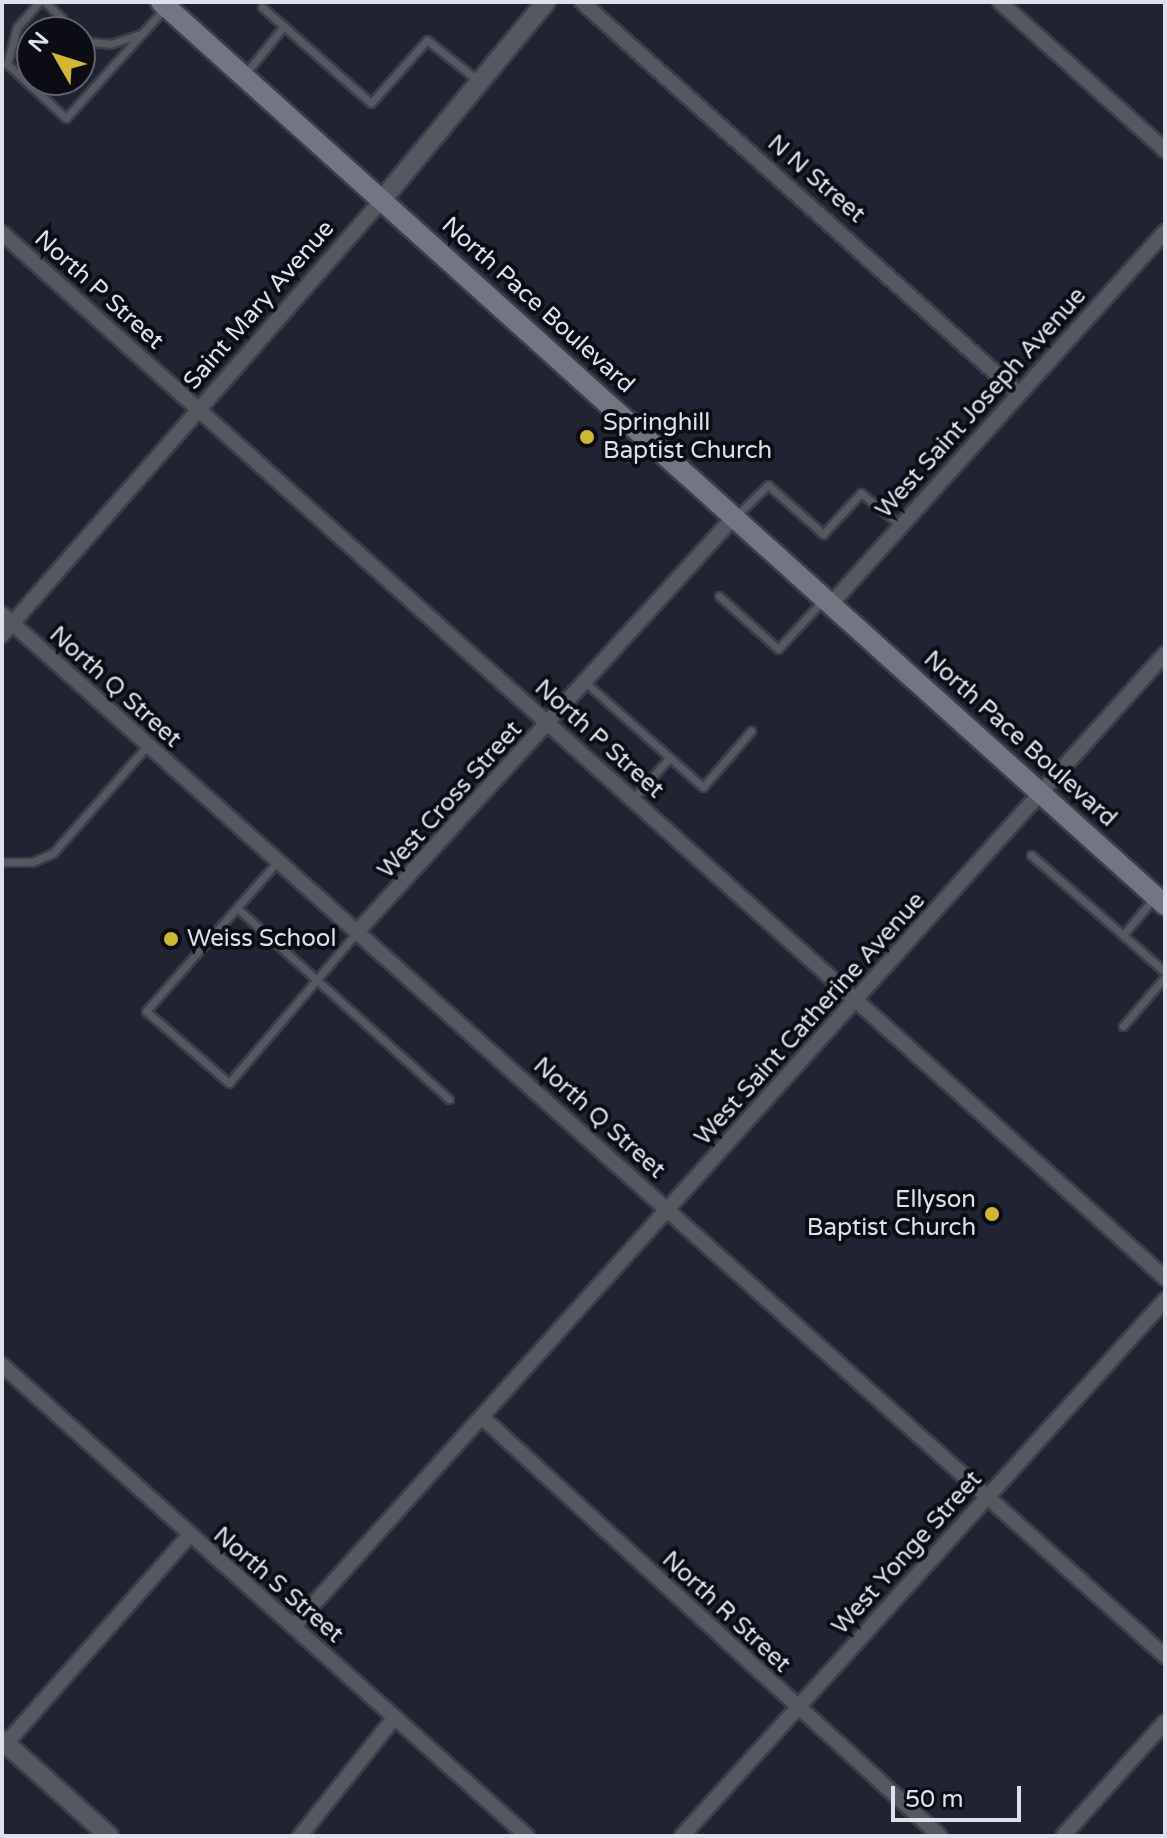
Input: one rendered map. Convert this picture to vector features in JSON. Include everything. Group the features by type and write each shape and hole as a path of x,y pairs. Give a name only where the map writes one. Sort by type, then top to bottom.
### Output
{"main road":[{"name":"North Pace Boulevard","path":"164,4 1160,901"}],"street":[{"name":"Saint Mary Avenue","path":"5,624 382,200 546,2"},
{"name":"N N Street","path":"582,2 1018,393"},
{"path":"1000,2 1165,150"},
{"name":"West Saint Joseph Avenue","path":"828,601 901,526 1165,232"},
{"name":"North P Street","path":"2,233 1165,1278"},
{"name":"West Cross Street","path":"357,932 734,517"},
{"name":"North Q Street","path":"5,624 148,745 1165,1656"},
{"name":"West Saint Catherine Avenue","path":"294,1626 1042,795 1165,654"},
{"name":"West Yonge Street","path":"682,1836 1165,1300"},
{"name":"North S Street","path":"2,1365 189,1536 527,1836"},
{"name":"North R Street","path":"483,1418 940,1836"},
{"path":"109,1836 3,1744 189,1536"},
{"path":"300,1836 395,1717"},
{"path":"1063,1836 1165,1722"}],"lane":[{"path":"60,16 42,2 17,27 7,64 66,118 164,4"},
{"path":"262,7 371,103 427,40 480,82"},
{"path":"243,76 284,26"},
{"path":"96,43 110,44 141,34"},
{"path":"734,517 768,485 823,534 861,493 901,526"},
{"path":"719,596 778,649 828,601"},
{"path":"585,682 703,787 751,731"},
{"path":"2,862 32,862 53,853 148,745"},
{"path":"633,799 669,758"},
{"path":"1031,855 1165,974 1123,1026"},
{"path":"277,862 146,1011 229,1083 357,932"},
{"path":"1123,935 1160,901"},
{"path":"238,909 449,1099"}],"place":[{"name":"Springhill Baptist Church","path":"587,437"},
{"name":"Weiss School","path":"171,939"},
{"name":"Ellyson Baptist Church","path":"992,1214"}]}
